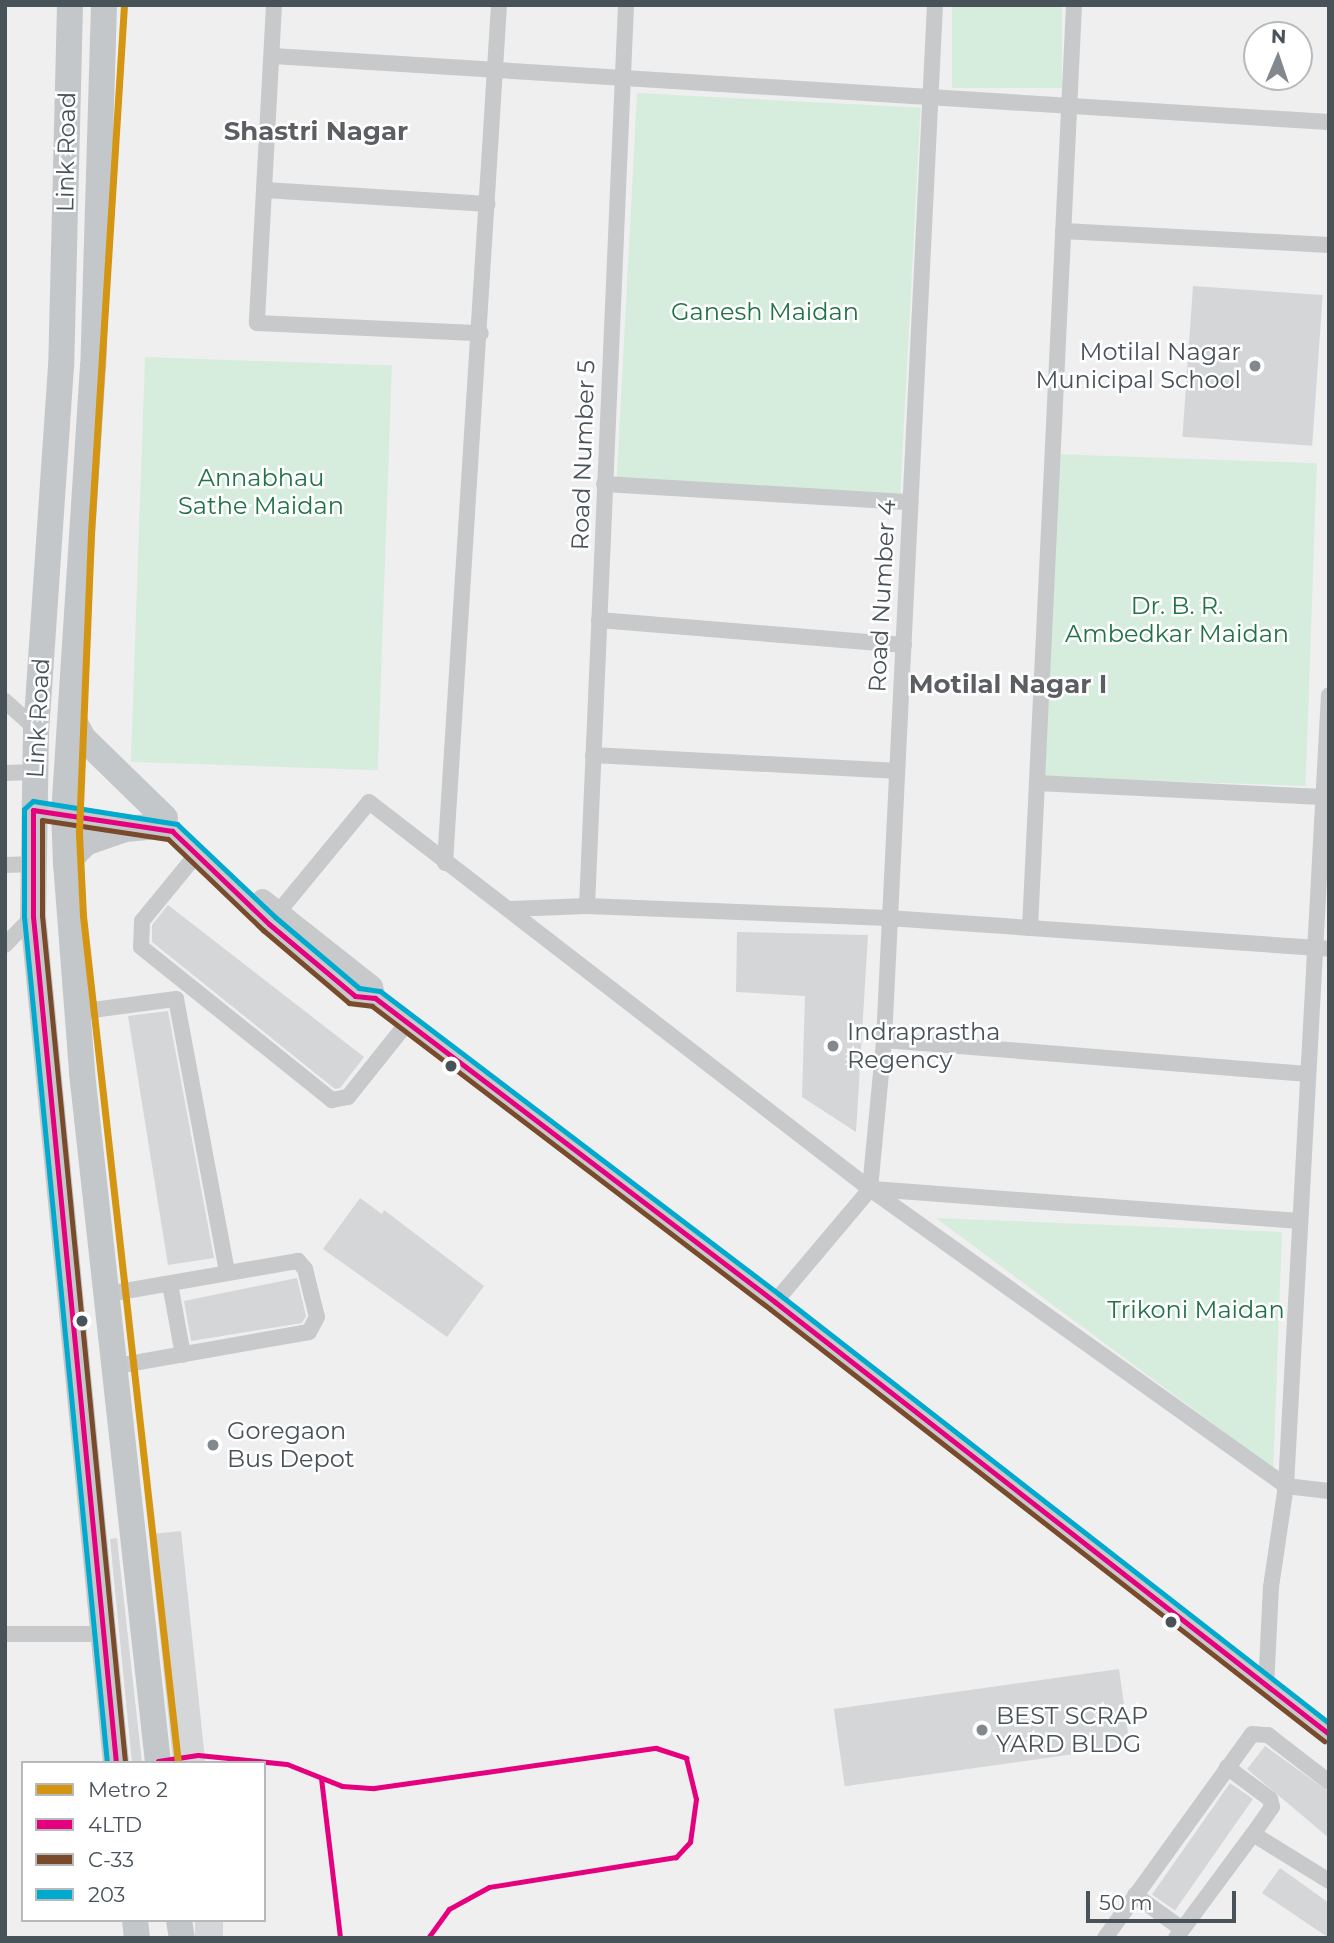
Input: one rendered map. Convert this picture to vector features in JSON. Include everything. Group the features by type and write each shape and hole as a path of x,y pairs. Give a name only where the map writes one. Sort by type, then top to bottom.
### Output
{"main road":[{"name":"Link Road","path":"70,5 61,366 36,729 33,916 116,1761"},
{"name":"Link Road","path":"66,863 65,806 93,366 104,5"},
{"path":"71,716 84,739 163,822"},
{"path":"158,1761 109,1298 82,1073 66,863 85,843 125,829 163,822"},
{"path":"49,1075 82,1073"},
{"path":"72,1308 109,1298"}],"street":[{"path":"274,5 257,323 481,333"},
{"path":"445,863 481,333 499,5"},
{"name":"Road Number 5","path":"587,906 626,5"},
{"name":"Road Number 4","path":"870,1189 884,1041 895,771 904,645 936,5"},
{"path":"1030,928 1074,5"},
{"path":"273,56 1329,122"},
{"path":"265,190 488,204"},
{"path":"1063,231 1329,245"},
{"path":"604,484 910,502"},
{"path":"599,620 904,645"},
{"path":"1266,1688 1271,1587 1286,1486 1308,1074 1321,948 1323,797 1329,695"},
{"path":"5,701 36,729"},
{"path":"593,755 895,771"},
{"path":"5,773 34,793 65,806 178,823 273,919 355,996 375,998 775,1302 1266,1688 1329,1734"},
{"path":"1037,783 1323,797"},
{"path":"273,919 369,802 870,1189 1286,1486 1329,1491"},
{"path":"163,822 196,855 273,919"},
{"path":"196,855 142,921 138,940 190,987 339,1102 348,1097 407,1023"},
{"path":"5,865 34,864"},
{"path":"510,909 587,906 888,918 1321,948"},
{"path":"5,945 33,916"},
{"path":"78,1012 176,999 190,987"},
{"path":"176,999 227,1272"},
{"path":"884,1041 1308,1074"},
{"path":"870,1189 1300,1221"},
{"path":"775,1302 870,1189"},
{"path":"109,1298 227,1272 298,1261 305,1269 316,1325 309,1332 116,1366"},
{"path":"170,1284 183,1355"},
{"path":"5,1634 103,1634"},
{"path":"1105,1938 1247,1739 1262,1732 1329,1782"},
{"path":"1135,1895 1179,1933 1253,1834 1272,1807 1270,1799 1227,1767"},
{"path":"1253,1834 1329,1881"}],"green space":[{"path":"952,5 1062,5 1062,88 952,88"},
{"name":"Ganesh Maidan","path":"637,93 921,108 900,498 617,483"},
{"name":"Annabhau Sathe Maidan","path":"145,357 392,366 378,770 131,762"},
{"name":"Dr. B. R. Ambedkar Maidan","path":"1053,454 1317,463 1306,786 1042,777"},
{"name":"Trikoni Maidan","path":"936,1218 1282,1232 1273,1477 1251,1452"}],"building":[{"name":"Motilal Nagar Municipal School","path":"1193,286 1323,295 1312,446 1182,437"},
{"path":"168,905 364,1057 340,1088 335,1089 152,942 152,925"},
{"name":"Indraprastha Regency","path":"737,932 868,935 856,1132 802,1097 805,996 736,992"},
{"path":"168,1011 214,1258 168,1265 128,1016"},
{"path":"360,1198 382,1214 384,1210 484,1286 447,1337 323,1249"},
{"path":"297,1278 306,1316 302,1323 191,1341 184,1301"},
{"path":"181,1531 205,1761 173,1761 149,1534"},
{"path":"117,1538 142,1761 132,1761 110,1539"},
{"name":"BEST SCRAP YARD BLDG","path":"1119,1669 1130,1746 845,1786 834,1709"},
{"path":"1265,1746 1329,1792 1329,1838 1247,1769"},
{"path":"1230,1783 1253,1799 1175,1910 1152,1894"},
{"path":"1280,1868 1329,1903 1329,1938 1262,1893"},
{"path":"195,1922 223,1922 223,1938 195,1938"}],"metro line":[{"name":"2","path":"124,5 91,533 79,834 83,916 178,1761"}],"transit line":[{"name":"203","path":"107,1761 24,917 24,809 33,801 177,824 275,917 359,988 380,991 780,1295 1329,1723"},
{"name":"4LTD","path":"116,1761 33,916 33,810 172,831 269,924 355,996 375,998 775,1302 1329,1734"},
{"name":"C-33","path":"125,1761 42,916 42,820 168,839 263,930 349,1003 372,1006 770,1309 1324,1741"},
{"name":"4LTD","path":"266,1762 287,1764 342,1786 374,1788 656,1748 686,1758 696,1799 690,1842 676,1857 489,1887 449,1909 428,1938"},
{"name":"4LTD","path":"158,1761 198,1755 257,1761"},
{"name":"4LTD","path":"321,1778 340,1938"}],"place":[{"name":"Motilal Nagar Municipal School","path":"1255,366"},
{"name":"Indraprastha Regency","path":"833,1046"},
{"name":"Goregaon Bus Depot","path":"213,1445"},
{"name":"BEST SCRAP YARD BLDG","path":"982,1730"}],"district":[{"name":"Shastri Nagar","path":"316,132"},
{"name":"Motilal Nagar I","path":"1008,685"}]}
